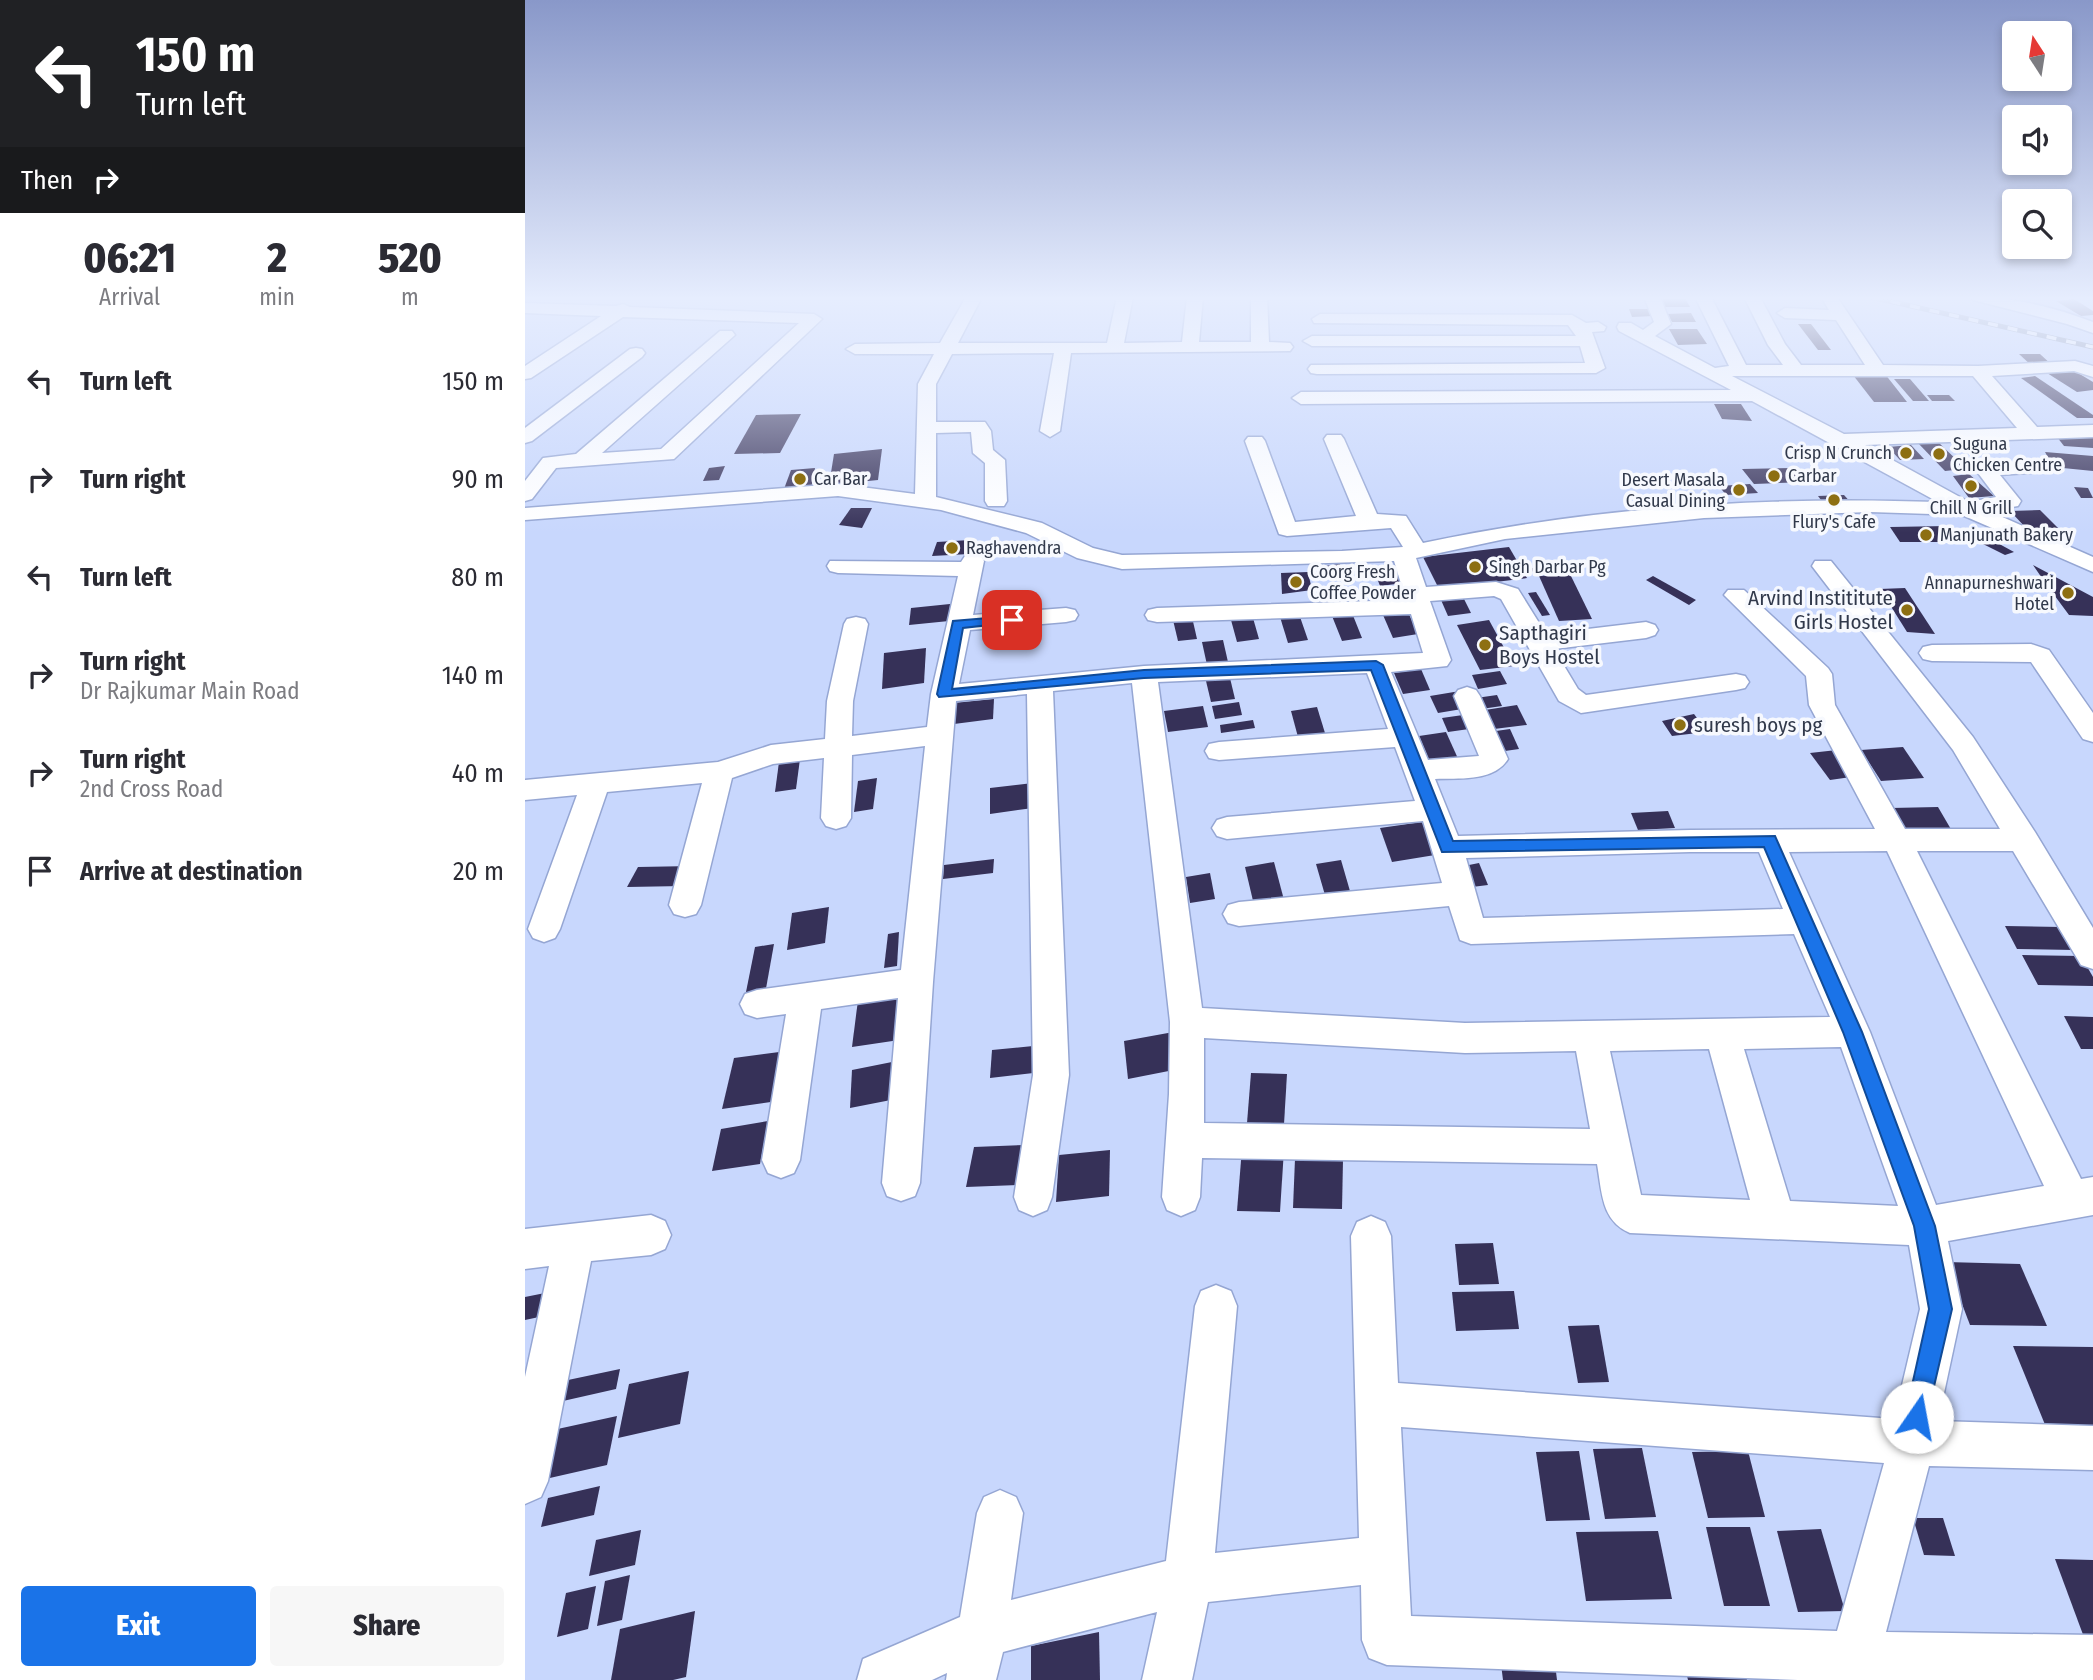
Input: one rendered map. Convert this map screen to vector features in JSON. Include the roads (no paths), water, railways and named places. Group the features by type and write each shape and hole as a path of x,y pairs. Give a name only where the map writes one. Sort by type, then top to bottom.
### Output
{"street":[{"path":"525,437 606,375"},
{"path":"583,459 679,375"},
{"path":"525,495 550,462 667,455 753,375"},
{"path":"925,501 927,384 931,375"},
{"path":"1050,431 1059,375"},
{"path":"1715,375 1843,440 1966,509 2093,565"},
{"path":"1983,375 2031,432"},
{"path":"1301,398 1754,396"},
{"path":"926,428 978,426 982,431 983,453 995,460 996,501"},
{"path":"1843,440 2093,431"},
{"path":"1334,439 1369,521"},
{"path":"944,694 1144,674 1438,660 1417,601 1410,552 1398,521 1369,521 1287,530 1255,441"},
{"path":"525,452 550,452 562,460"},
{"path":"525,514 838,490 925,501 1034,528 1085,553 1122,562 1342,558 1410,552 1505,532 1704,512 1870,506 1966,509 2010,501 1985,469 2034,468"},
{"path":"838,566 972,565 944,694 916,982 901,1183"},
{"path":"1823,566 1963,744 2093,956"},
{"path":"1157,615 1343,611 1503,590 1510,594 1568,695 1581,704 1737,682"},
{"path":"1590,1036 1624,1206 1630,1214 1925,1226 2082,1198 1896,840 1822,705 1819,674 1736,595"},
{"path":"958,624 1066,615"},
{"path":"836,818 840,701 856,624"},
{"path":"1538,643 1646,630"},
{"path":"1932,653 2031,652 2041,656 2093,733"},
{"path":"1376,665 1448,848 1471,931 1802,921"},
{"path":"1144,674 1187,1022 1181,1197"},
{"path":"1033,1196 1051,1075 1040,685"},
{"path":"1418,771 1484,766 1494,758 1467,696"},
{"path":"525,790 719,772 771,755 940,735"},
{"path":"1219,751 1405,737"},
{"path":"685,905 719,772"},
{"path":"544,929 596,783"},
{"path":"1227,828 1433,810"},
{"path":"1448,848 1769,841 2024,840"},
{"path":"1769,841 1853,1032 1925,1226 1941,1309 1911,1443 1851,1669"},
{"path":"1239,914 1460,893"},
{"path":"757,1004 916,982"},
{"path":"781,1160 806,997"},
{"path":"1187,1022 1465,1038 1853,1032"},
{"path":"1722,1034 1776,1221"},
{"path":"1184,1140 1612,1147"},
{"path":"525,1250 650,1235"},
{"path":"1371,1236 1387,1640 1851,1669 2093,1660"},
{"path":"525,1481 574,1244"},
{"path":"1167,1680 1188,1580 1216,1306"},
{"path":"1377,1403 1795,1432 1911,1443 2093,1448"},
{"path":"971,1680 982,1632 1000,1513"},
{"path":"881,1676 982,1632 1188,1580 1383,1559"}],"place":[{"name":"Crisp N Crunch","path":"1906,453"},
{"name":"Suguna Chicken Centre","path":"1939,454"},
{"name":"Carbar","path":"1774,476"},
{"name":"Car Bar","path":"800,479"},
{"name":"Chill N Grill","path":"1971,486"},
{"name":"Desert Masala Casual Dining","path":"1739,490"},
{"name":"Flury's Cafe","path":"1834,500"},
{"name":"Manjunath Bakery","path":"1926,535"},
{"name":"Raghavendra","path":"952,548"},
{"name":"Singh Darbar Pg","path":"1475,567"},
{"name":"Coorg Fresh Coffee Powder","path":"1296,582"},
{"name":"Annapurneshwari Hotel","path":"2068,593"},
{"name":"Arvind Instititute Girls Hostel","path":"1907,610"},
{"name":"Sapthagiri Boys Hostel","path":"1485,645"},
{"name":"suresh boys pg","path":"1680,725"}]}
